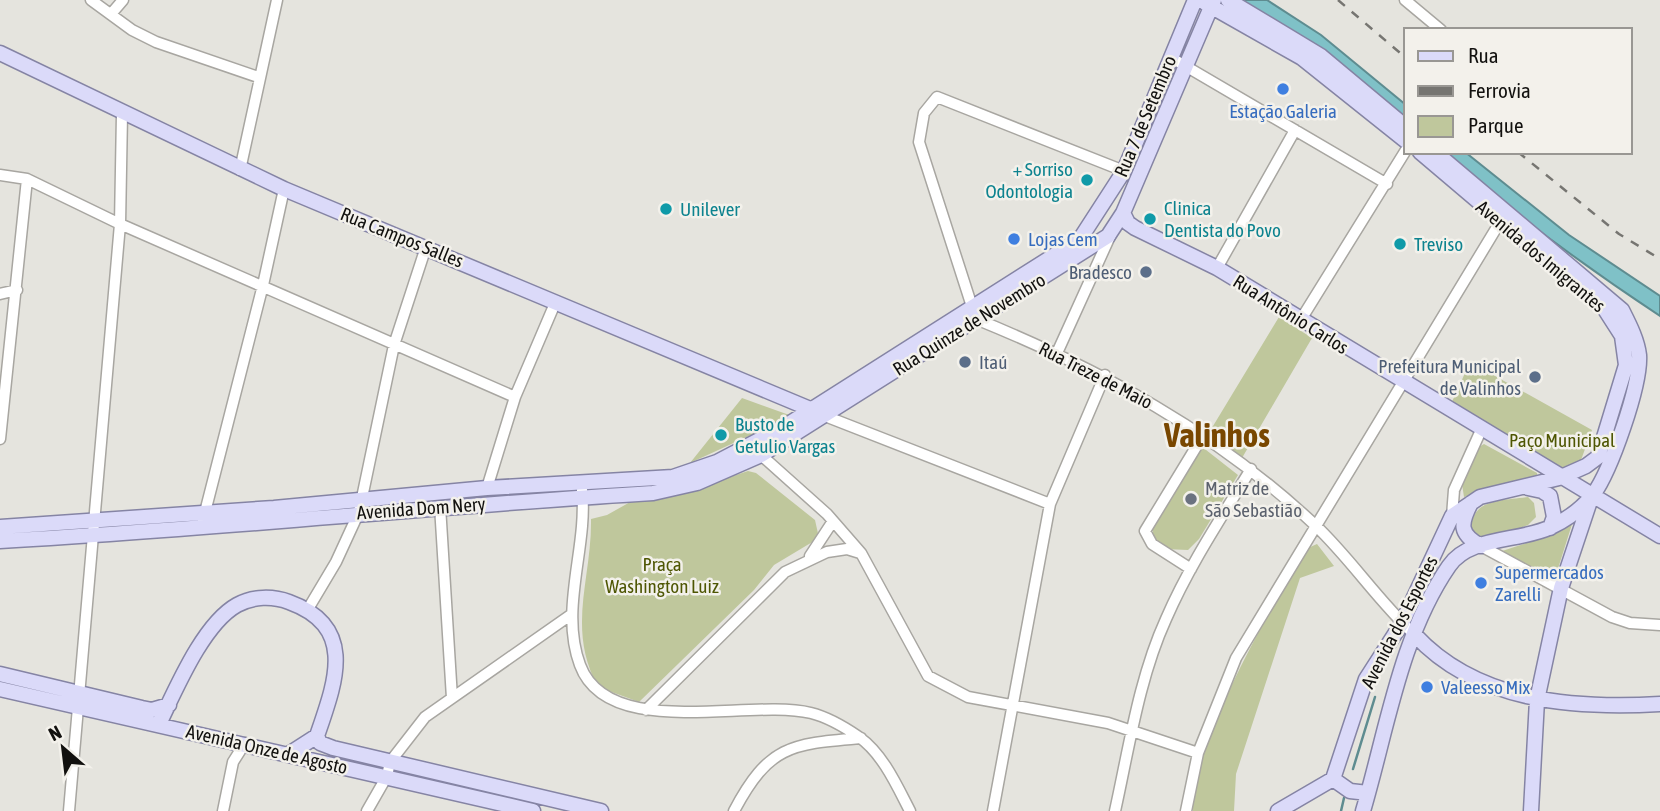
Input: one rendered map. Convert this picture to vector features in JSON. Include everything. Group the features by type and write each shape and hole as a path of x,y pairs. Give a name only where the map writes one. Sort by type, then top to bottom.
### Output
{"main road":[{"name":"Rua 7 de Setembro","path":"1089,229 1124,171 1195,0"},
{"path":"1228,0 1321,56 1404,125"},
{"name":"Rua 7 de Setembro","path":"1112,231 1124,213 1209,2"},
{"path":"1209,2 1302,58 1404,139"},
{"name":"Rua Campos Salles","path":"0,53 240,170 825,416"},
{"name":"Avenida dos Imigrantes","path":"1422,154 1604,308 1616,323 1626,350 1626,365 1598,457 1587,466 1559,478"},
{"name":"Avenida dos Imigrantes","path":"1437,154 1611,299 1628,322 1639,359 1634,388 1612,459 1591,497"},
{"name":"Rua Antônio Carlos","path":"1124,213 1128,223 1135,228 1217,268 1300,321 1482,428 1559,478 1660,536"},
{"path":"1089,229 1112,231 1135,228"},
{"name":"Rua Quinze de Novembro","path":"825,416 1080,239 1089,229"},
{"name":"Rua Quinze de Novembro","path":"810,409 1085,251 1112,231"},
{"path":"1085,251 1101,258"},
{"name":"Avenida Dom Nery","path":"360,506 440,506 582,491 673,477 703,468 764,439 810,409"},
{"name":"Avenida Dom Nery","path":"0,541 90,538 203,520 360,506 487,488 675,490 761,455 825,416"},
{"name":"Avenida dos Esportes","path":"1333,779 1366,679 1402,623 1452,516 1472,502 1559,478"},
{"path":"1523,487 1542,491 1550,496 1554,517 1549,528"},
{"path":"1531,811 1537,700 1561,588 1591,497"},
{"name":"Avenida dos Esportes","path":"1363,811 1400,675 1415,635 1447,568 1465,551 1520,539 1549,528 1591,497"},
{"path":"1472,502 1463,518 1463,531 1466,538 1481,546"},
{"name":"Avenida Dom Nery","path":"0,527 92,520 203,520"},
{"path":"159,724 202,643 221,617 238,604 257,598 278,598 308,609 323,624 334,642 338,663 335,685 317,736 289,754"},
{"name":"Rua Treze de Maio","path":"1415,635 1473,678 1497,689 1537,700 1660,704"},
{"name":"Avenida Onze de Agosto","path":"0,674 152,710 169,705"},
{"name":"Avenida Onze de Agosto","path":"0,690 289,754 388,769 601,811"},
{"name":"Avenida Onze de Agosto","path":"317,736 325,746 388,769 533,811"},
{"path":"1278,811 1333,779 1350,791 1368,793"}],"street":[{"path":"92,0 111,15 156,42 258,77"},
{"path":"111,15 123,0"},
{"path":"240,170 258,77 277,0"},
{"path":"1405,0 1439,28"},
{"path":"1170,57 1387,184"},
{"path":"973,314 922,156 920,126 927,106 937,97 1124,171"},
{"path":"69,811 90,538 120,224 122,114"},
{"path":"1217,268 1295,131"},
{"path":"1300,321 1404,154"},
{"path":"0,174 27,179 120,224 515,397"},
{"path":"0,438 27,179"},
{"path":"203,520 263,285 284,189"},
{"path":"1186,811 1198,753 1236,659 1500,222"},
{"path":"1057,352 1112,231"},
{"path":"308,609 336,562 360,506 394,345 426,247"},
{"path":"0,294 17,290"},
{"path":"487,488 515,397 556,301"},
{"name":"Rua Treze de Maio","path":"973,314 1105,375 1204,434 1251,469 1315,525 1415,635"},
{"path":"993,811 1050,504 1105,375"},
{"path":"825,416 1050,504"},
{"path":"1452,516 1454,490 1482,428"},
{"path":"1191,569 1153,544 1145,531 1204,434"},
{"path":"761,455 833,521 860,553 928,676 968,697 1108,723 1198,753"},
{"path":"1115,811 1154,648 1191,569 1251,469"},
{"path":"582,491 582,544 572,614 573,639 580,665 589,684 603,696 646,710 813,713 861,738 891,774 911,811"},
{"path":"440,506 452,698"},
{"path":"808,558 833,521"},
{"path":"1481,546 1612,617 1660,625"},
{"path":"646,710 773,582 808,558 847,549 860,553"},
{"path":"371,809 388,769 425,717 572,614"},
{"path":"734,811 750,780 765,763 786,750 814,742 861,738"},
{"path":"223,811 233,762 244,743"}],"green space":[{"path":"1279,317 1312,338 1242,458 1210,431"},
{"name":"Paço Municipal","path":"1470,362 1592,430 1581,460 1562,468 1451,404"},
{"path":"742,398 792,416 690,463"},
{"path":"1484,444 1537,475 1464,497 1462,484 1479,447"},
{"path":"1201,446 1238,475 1199,539 1188,550 1164,549 1154,537 1152,528"},
{"name":"Praça Washington Luiz","path":"748,471 756,473 815,520 819,538 774,565 754,590 639,702 598,687 589,665 582,624 591,519 607,515 632,501 667,498"},
{"path":"1528,497 1534,503 1536,517 1528,525 1479,538 1471,530 1472,520 1482,507 1499,501"},
{"path":"1573,521 1555,578 1499,552 1554,534"},
{"path":"1317,544 1334,566 1300,578 1236,774 1234,811 1193,811 1193,790 1198,769 1234,681 1294,570 1308,548"}],"water":[{"path":"1241,0 1267,0 1321,35 1404,103 1404,120 1312,43"},
{"path":"1443,154 1468,154 1569,235 1660,296 1660,316 1603,277 1494,196"}],"waterway":[{"path":"1353,769 1375,697"},
{"path":"1341,811 1344,798"}],"railway":[{"path":"1338,0 1404,56"},
{"path":"1520,154 1619,234 1660,259"}],"place":[{"name":"Estação Galeria","path":"1283,89"},
{"name":"+ Sorriso Odontologia","path":"1087,180"},
{"name":"Unilever","path":"666,209"},
{"name":"Clinica Dentista do Povo","path":"1150,219"},
{"name":"Lojas Cem","path":"1014,239"},
{"name":"Treviso","path":"1400,244"},
{"name":"Bradesco","path":"1146,272"},
{"name":"Itaú","path":"965,362"},
{"name":"Prefeitura Municipal de Valinhos","path":"1535,377"},
{"name":"Busto de Getulio Vargas","path":"721,435"},
{"name":"Matriz de São Sebastião","path":"1191,499"},
{"name":"Supermercados Zarelli","path":"1481,583"},
{"name":"Valeesso Mix","path":"1427,687"}],"district":[{"name":"Valinhos","path":"1217,435"}]}
